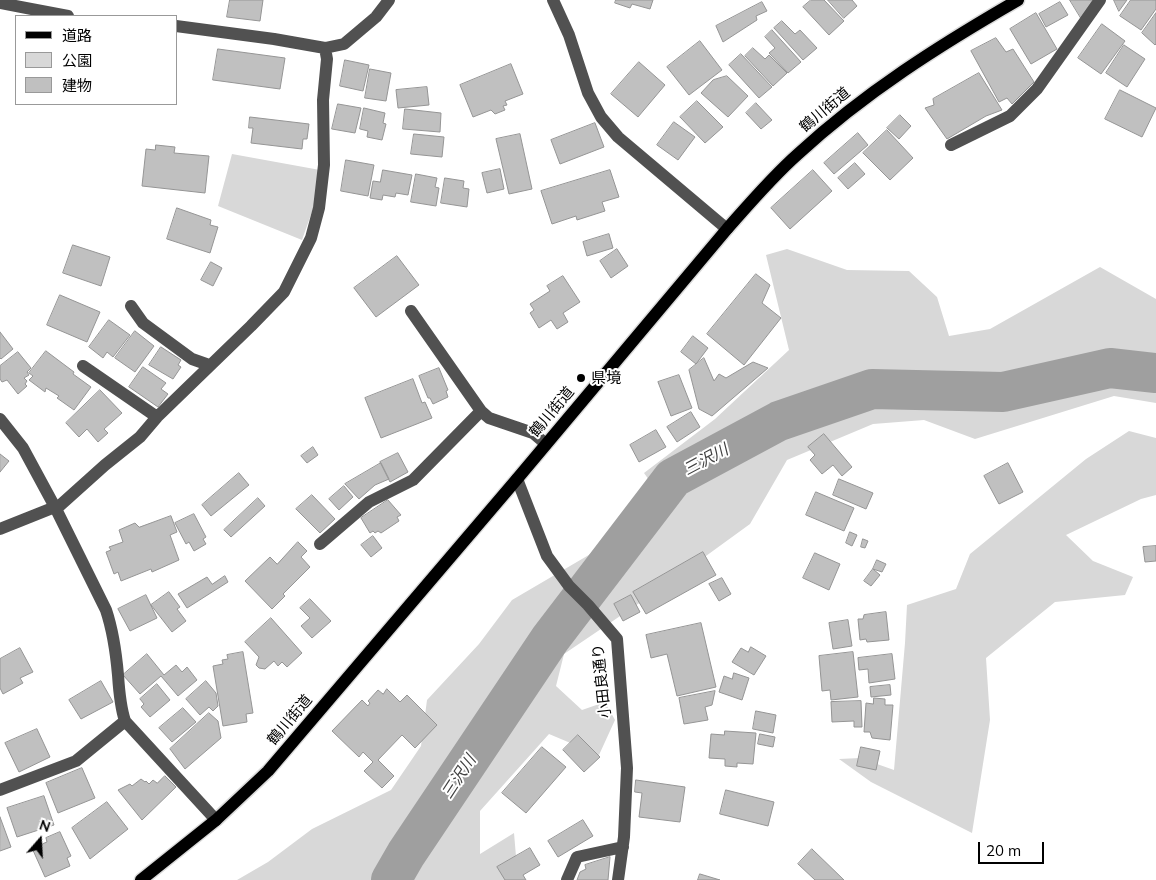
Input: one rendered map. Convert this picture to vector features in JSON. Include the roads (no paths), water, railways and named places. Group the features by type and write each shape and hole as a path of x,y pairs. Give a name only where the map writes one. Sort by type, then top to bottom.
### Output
{"main road":[{"name":"鶴川街道","path":"141,880 216,820 268,771 761,191 797,155 861,101 953,38 1018,0"}],"street":[{"path":"178,26 325,48 344,44 376,17 389,0"},
{"path":"553,0 569,35 588,93 601,118 618,137 727,229"},
{"path":"951,145 1010,116 1037,89 1100,0"},
{"path":"0,3 63,15"},
{"path":"0,529 56,508 140,437 157,417 284,292 311,238 319,208 324,165 323,100 325,48"},
{"path":"131,306 143,323 192,359 209,365"},
{"path":"411,312 481,411 488,418 533,433 546,444"},
{"path":"83,366 157,417"},
{"path":"320,544 369,502 413,480 481,411"},
{"path":"0,419 23,448 56,508 108,616 113,635 122,711 125,721 216,820"},
{"name":"小田良通り","path":"517,479 547,556 569,586 617,639 627,768 627,805 618,880"},
{"path":"0,790 76,761 125,721"},
{"path":"568,880 577,857 623,847"}],"waterway":[{"name":"三沢川","path":"391,880 406,854 550,639 673,478 779,421 872,389 1003,392 1110,368 1156,373"}],"place":[{"name":"県境","path":"581,378"}]}
